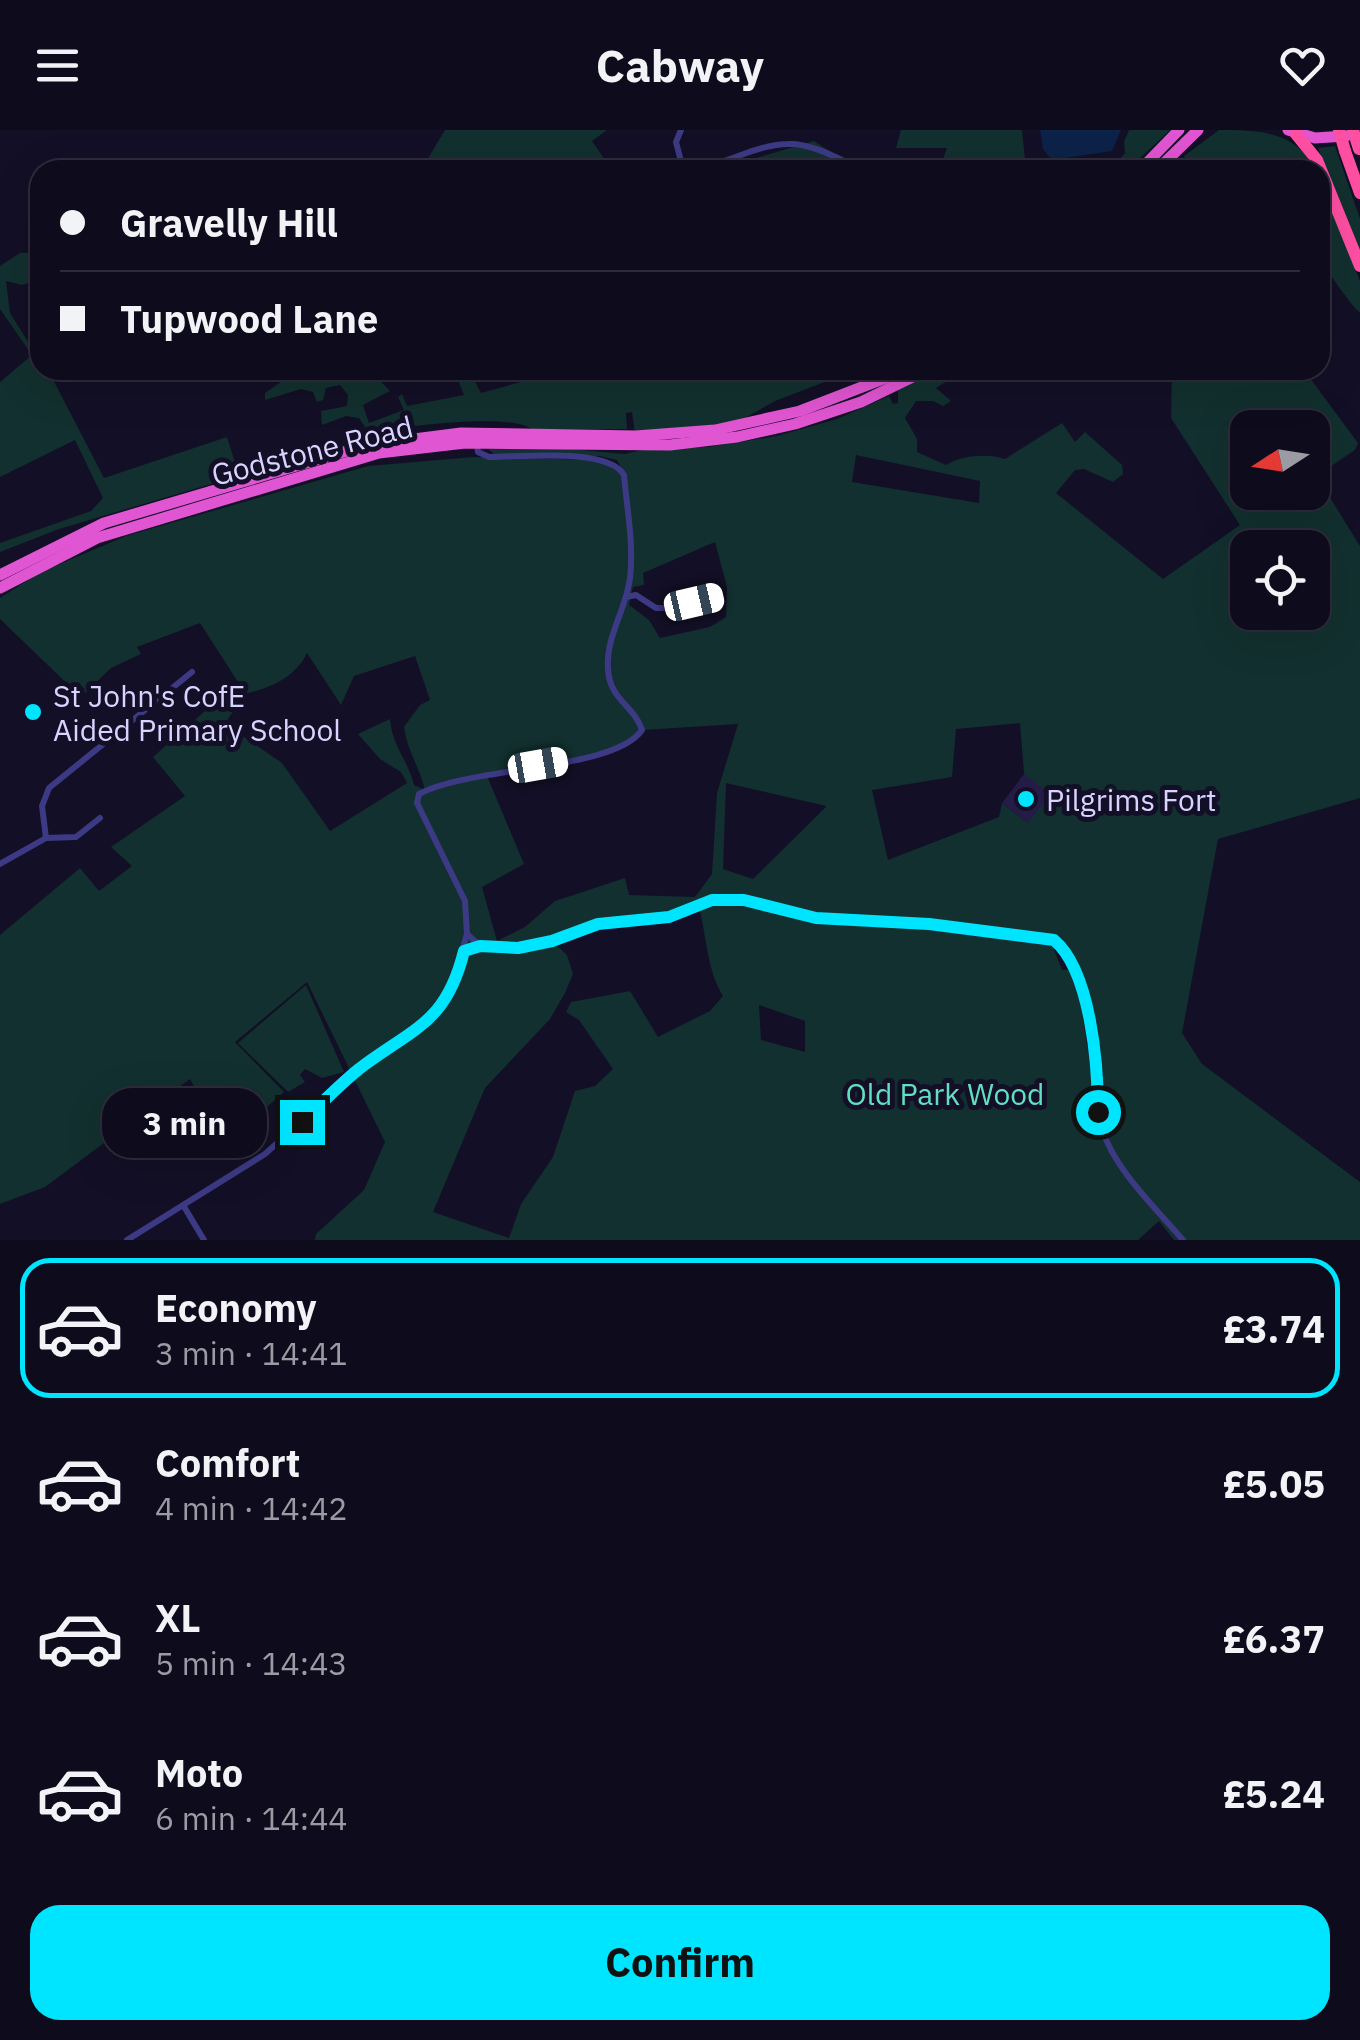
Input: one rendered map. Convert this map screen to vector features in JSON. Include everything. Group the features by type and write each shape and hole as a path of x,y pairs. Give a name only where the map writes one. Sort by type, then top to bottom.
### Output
{"highway":[{"path":"1150,160 1180,130"},
{"path":"1168,160 1198,130"},
{"path":"1339,130 1355,151"},
{"path":"1353,130 1360,193"},
{"path":"1292,132 1322,138 1360,134"},
{"path":"1292,132 1317,160"},
{"path":"1330,192 1360,266"},
{"name":"Godstone Road","path":"0,575 104,523 384,442 461,433 636,436 745,424 800,411 880,380"},
{"name":"Godstone Road","path":"0,588 68,550 154,518 379,453 477,443 670,445 772,430 861,402 906,380"}],"street":[{"path":"681,130 676,142 681,160"},
{"path":"729,160 793,143 838,160"},
{"path":"133,1238 265,1154 358,1070 429,1021 450,991 468,934 466,901 417,799 426,791 465,780 596,756 634,740 642,730 608,675 610,645 630,584 632,543 620,468 603,458 489,457 478,452 477,443"},
{"path":"624,598 636,594 656,608 714,598"},
{"path":"46,838 42,806 49,788 192,672"},
{"path":"0,864 46,838 76,836 100,818"},
{"path":"464,951 480,946 518,948 552,941 598,924 669,917 712,900 744,900 816,918 929,924 1054,940 1068,955 1085,992 1098,1112 1106,1141 1183,1240"},
{"path":"468,934 480,946"},
{"path":"183,1205 204,1240"}],"green space":[{"path":"445,130 607,130 592,141 605,160 427,160"},
{"path":"901,130 1022,130 1025,160 943,160 947,148 896,148"},
{"path":"1129,130 1170,130 1138,160 1119,160 1125,153"},
{"path":"1219,130 1275,135 1298,147 1309,160 1186,160 1184,156"},
{"path":"814,141 843,160 749,160"},
{"path":"1335,146 1360,219 1360,255 1330,179 1330,160 1323,160 1318,148"},
{"path":"1330,207 1360,281 1360,313 1330,275"},
{"path":"20,253 30,253 30,282 22,285 6,281 10,313 30,345 30,352 0,309 0,266"},
{"path":"30,357 30,380 53,380 104,478 227,437 238,472 285,455 282,463 59,529 0,552 0,543 91,511 103,498 75,440 0,477 0,382"},
{"path":"284,380 378,380 390,391 363,405 369,423 404,410 398,397 402,394 407,406 464,395 458,380 474,380 481,393 528,380 830,380 775,401 738,422 635,433 632,412 626,413 627,429 532,429 519,424 477,421 369,433 359,418 346,416 322,425 321,411 347,406 348,395 340,385 326,388 323,400 317,402 313,392 301,389 265,400 265,393"},
{"name":"Old Park Wood","path":"918,380 949,380 936,388 951,401 943,406 933,401 916,401 905,418 917,439 917,452 946,465 975,456 1005,459 1062,423 1075,442 1085,432 1122,465 1123,474 1113,482 1084,469 1075,470 1056,493 1163,579 1230,532 1230,630 1330,630 1330,530 1233,530 1240,525 1230,510 1330,510 1330,498 1360,546 1360,798 1218,839 1182,1033 1202,1064 1360,1182 1360,1240 1174,1240 1159,1221 1138,1240 315,1240 316,1234 364,1190 385,1142 307,982 235,1042 284,1092 261,1112 231,1088 204,1105 190,1079 45,1187 0,1204 0,935 80,868 99,891 132,866 111,847 185,796 153,757 238,682 200,623 137,647 141,654 111,668 81,697 0,619 0,598 41,572 126,536 368,466 474,457 601,460 627,479 617,460 600,456 494,454 488,449 547,447 625,454 650,448 708,447 777,436 837,419 889,396 893,404 898,403 898,390","holes":["856,455 980,481 979,503 852,482","715,542 727,587 726,617 710,627 660,638 649,620 629,605 633,587 644,585 643,573","307,653 341,705 354,676 415,656 430,700 420,705 404,727 425,790 414,785 390,719 358,734 380,759 401,772 407,783 330,831 282,763 225,724 244,694 289,675","1020,723 1028,823 1002,803 999,817 888,860 872,790 952,777 956,729","738,724 717,793 712,874 695,897 629,895 625,878 555,901 525,927 497,941 482,887 524,864 487,776 593,757 631,741 643,730","726,783 826,806 753,879 723,869","699,907 710,965 723,996 710,1011 658,1037 630,991 571,1002 566,1012 579,1020 613,1069 595,1086 575,1091 553,1157 521,1204 509,1238 433,1212 485,1088 550,1019 565,993 573,974 567,955 553,942 598,924 669,917","1060,940 1071,953 1083,982 1098,1061 1090,1064 1075,969 1062,970 1053,947","759,1005 805,1021 805,1052 761,1040"]},
{"path":"1172,380 1311,380 1358,443 1355,450 1330,467 1330,410 1230,410 1230,509 1171,418"},
{"path":"306,985 344,1072 322,1078 305,1069 300,1075 305,1082 288,1092 238,1043"},
{"path":"228,1096 250,1113 245,1114 260,1122 239,1143 221,1123 190,1139 182,1125"}],"water":[{"path":"1040,130 1121,130 1112,151 1052,160 1043,149"}],"building":[{"name":"Pilgrims Fort","path":"1024,774 1050,794 1028,823 1002,803"}],"place":[{"name":"St John's CofE Aided Primary School","path":"33,712"},
{"name":"Pilgrims Fort","path":"1026,799"}],"route":[{"path":"302,1122 358,1070 436,1014 459,971 464,951 480,946 518,948 552,941 598,924 669,917 712,900 744,900 816,918 929,924 1054,940 1064,948 1085,992 1098,1112"}]}
